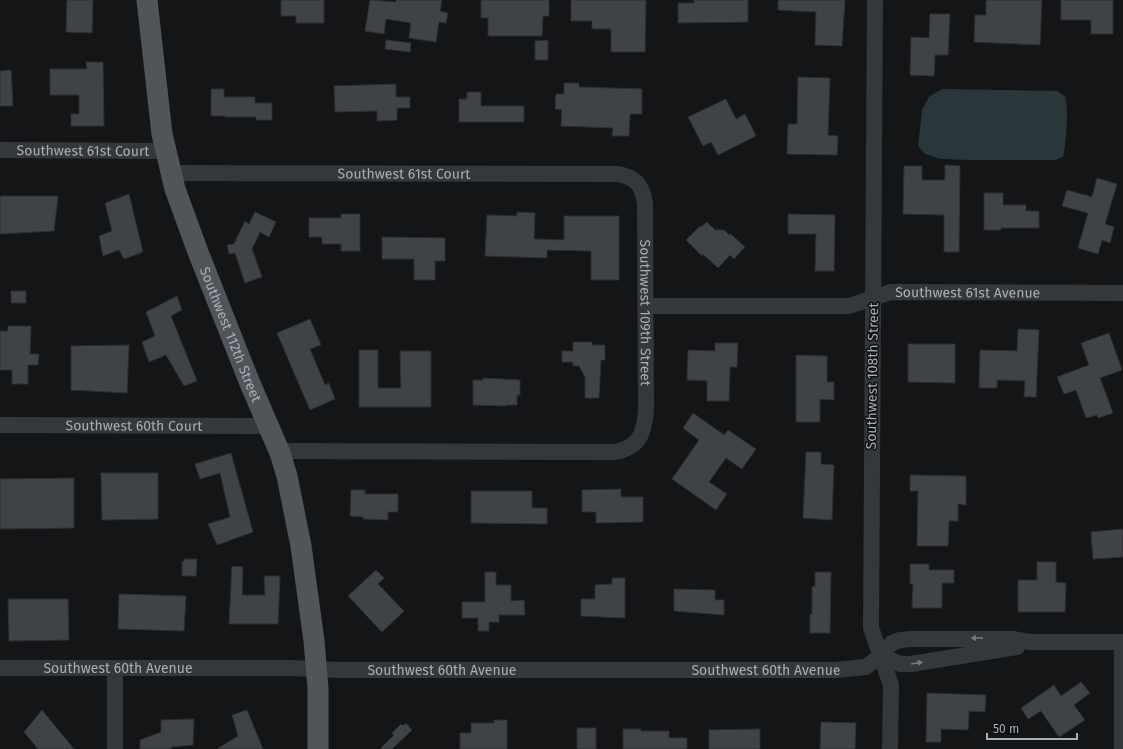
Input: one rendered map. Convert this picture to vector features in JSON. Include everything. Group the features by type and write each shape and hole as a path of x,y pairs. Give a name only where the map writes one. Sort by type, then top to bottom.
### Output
{"main road":[{"name":"Southwest 112th Street","path":"147,0 158,106 170,173 198,252 246,374 279,451 287,476 301,546 317,669 318,749"}],"street":[{"name":"Southwest 108th Street","path":"875,0 871,628 890,685 890,749"},
{"name":"Southwest 61st Court","path":"0,150 165,151"},
{"name":"Southwest 61st Court","path":"170,173 617,174 629,177 636,181"},
{"name":"Southwest 109th Street","path":"279,451 615,452 629,448 635,444 642,432 645,422 646,306 645,203 642,189 636,181"},
{"name":"Southwest 61st Avenue","path":"646,306 849,306 891,292 1123,292"},
{"name":"Southwest 60th Court","path":"0,425 268,426"},
{"name":"Southwest 60th Avenue","path":"0,668 835,670 866,667 880,656 892,643 900,640 1013,639 1030,642 1122,642"},
{"name":"Southwest 60th Avenue","path":"880,656 901,664 911,664 1016,647 1030,642"},
{"path":"1122,642 1122,749"},
{"path":"115,668 115,749"}],"shaded area":[{"path":"942,89 1058,91 1065,97 1067,109 1066,136 1063,157 1055,160 970,160 941,159 925,154 918,146 922,110 929,97"}],"building":[{"path":"67,0 93,0 92,33 66,32"},
{"path":"281,0 324,0 324,23 296,23 296,16 281,16"},
{"path":"370,0 396,2 396,0 442,0 440,11 448,13 446,23 439,22 436,42 409,38 411,23 386,19 384,34 365,31"},
{"path":"481,0 549,0 549,16 543,16 542,36 488,36 488,18 481,18"},
{"path":"571,0 646,0 645,52 611,52 611,29 592,29 592,21 571,21"},
{"path":"694,0 748,0 748,22 678,23 678,3 694,3"},
{"path":"778,0 845,0 842,46 815,45 816,12 778,10"},
{"path":"986,0 1042,0 1040,45 974,42 975,15 986,15"},
{"path":"1061,0 1113,0 1113,34 1091,34 1091,20 1061,20"},
{"path":"930,14 950,14 948,55 935,55 934,76 910,75 911,37 929,38"},
{"path":"386,40 411,43 410,52 385,49"},
{"path":"548,40 548,60 535,60 535,41"},
{"path":"86,62 103,62 104,126 71,126 71,114 79,114 79,95 50,95 50,69 87,69"},
{"path":"11,70 13,106 0,106 0,71"},
{"path":"798,77 830,78 828,135 838,136 837,155 787,154 788,124 797,124"},
{"path":"564,83 579,83 579,87 642,89 642,114 630,114 629,136 612,136 613,128 561,126 562,110 555,109 556,94 564,94"},
{"path":"396,84 396,97 410,97 410,108 397,108 397,120 377,121 377,111 335,112 334,86"},
{"path":"211,89 224,89 224,97 255,97 255,103 272,103 272,120 256,120 256,117 211,116"},
{"path":"467,92 481,92 481,106 524,106 524,122 459,122 459,99 467,99"},
{"path":"726,99 736,119 745,114 756,136 718,155 711,142 703,146 688,117"},
{"path":"945,165 960,166 959,252 944,252 944,215 903,214 904,166 922,166 922,180 945,180"},
{"path":"1097,178 1117,184 1105,224 1114,227 1110,243 1102,240 1098,254 1078,248 1088,213 1062,206 1067,190 1092,197"},
{"path":"984,193 1003,193 1003,205 1026,205 1026,211 1039,211 1039,228 1001,228 1001,230 984,230"},
{"path":"129,194 143,252 124,259 119,250 103,256 99,236 112,231 105,203"},
{"path":"0,196 58,196 54,231 0,234"},
{"path":"255,212 276,222 269,237 260,232 252,249 262,277 245,283 235,253 229,254 227,245 234,244 245,221 249,224"},
{"path":"517,212 535,213 534,239 564,240 564,216 619,216 619,280 591,280 591,251 547,250 547,258 485,256 487,215 517,216"},
{"path":"341,214 360,214 360,251 341,251 341,244 322,244 322,237 309,237 309,218 341,218"},
{"path":"788,214 835,215 834,271 815,271 816,234 788,234"},
{"path":"707,222 715,230 724,230 729,235 731,234 745,247 734,259 730,255 718,268 703,254 702,256 686,240 700,226 701,227"},
{"path":"382,237 445,238 445,261 435,261 435,280 414,280 414,259 382,259"},
{"path":"11,291 26,291 26,303 11,303"},
{"path":"177,296 182,310 171,316 197,381 184,386 166,355 149,362 142,342 155,336 146,312"},
{"path":"310,319 321,345 310,349 325,385 329,383 335,399 310,410 277,333"},
{"path":"8,326 31,326 30,354 39,354 38,365 28,365 28,384 12,384 12,370 0,370 0,331 8,331"},
{"path":"1018,329 1039,330 1036,397 1024,397 1025,381 997,380 997,388 979,388 980,350 1017,351"},
{"path":"1109,333 1122,370 1100,378 1113,413 1098,418 1097,415 1086,418 1076,390 1064,394 1057,377 1089,365 1081,343"},
{"path":"573,342 592,342 592,345 605,345 605,360 601,360 599,398 585,398 585,377 579,366 573,366 573,362 562,362 562,351 573,351"},
{"path":"715,343 738,343 737,367 730,367 729,401 707,401 707,381 687,380 688,350 715,351"},
{"path":"908,344 955,344 955,383 908,382"},
{"path":"129,345 127,393 71,390 71,346"},
{"path":"359,350 378,350 378,388 401,388 400,351 431,351 431,407 359,407"},
{"path":"796,355 827,356 827,382 834,382 834,400 820,399 820,422 796,422"},
{"path":"483,378 520,380 520,395 517,395 517,405 473,405 473,380 483,380"},
{"path":"693,413 724,435 728,430 756,449 742,469 726,458 709,482 727,494 716,510 672,479 699,440 683,428"},
{"path":"806,452 821,452 821,464 834,465 832,520 803,518"},
{"path":"231,453 253,532 217,545 208,524 230,517 220,473 200,479 195,464"},
{"path":"101,473 158,473 158,519 102,520"},
{"path":"910,475 966,476 966,505 958,504 958,521 949,521 948,546 917,546 918,491 910,491"},
{"path":"74,478 74,528 0,529 0,479"},
{"path":"621,489 621,497 643,497 643,522 596,523 596,512 582,512 582,490"},
{"path":"351,490 365,490 365,494 398,494 398,512 388,512 388,520 363,519 363,517 350,516"},
{"path":"471,491 532,491 532,508 547,508 547,524 471,523"},
{"path":"1123,529 1123,557 1093,559 1091,532"},
{"path":"184,559 197,559 196,576 182,576 182,561 184,562"},
{"path":"1037,562 1056,562 1056,582 1066,583 1065,612 1018,612 1018,580 1037,580"},
{"path":"910,564 929,564 929,570 954,570 954,583 942,583 942,608 912,608 913,584 910,584"},
{"path":"232,566 243,567 242,595 265,595 264,576 280,576 278,624 229,624"},
{"path":"376,570 384,578 378,584 404,611 382,632 348,596"},
{"path":"485,572 496,572 496,585 511,585 511,601 524,600 525,615 499,615 499,622 489,622 489,631 478,631 478,618 462,618 462,602 485,602"},
{"path":"815,572 831,572 830,633 810,633 812,587 815,586"},
{"path":"612,578 625,578 625,618 581,616 581,599 595,599 595,585 612,584"},
{"path":"674,589 715,590 715,600 724,600 724,615 674,611"},
{"path":"119,594 186,596 184,631 118,629"},
{"path":"8,599 68,599 69,640 9,641"},
{"path":"1081,682 1090,693 1074,705 1085,720 1059,737 1041,711 1028,719 1021,708 1054,685 1061,696"},
{"path":"927,693 986,695 985,712 969,711 968,730 941,729 941,742 926,742"},
{"path":"42,710 74,749 38,749 24,732"},
{"path":"247,710 263,749 217,749 238,736 232,715"},
{"path":"194,719 193,745 171,747 171,749 140,749 140,740 161,732 161,720"},
{"path":"494,720 507,720 507,749 460,749 460,733 471,733 471,723 494,723"},
{"path":"821,722 856,723 855,749 820,749"},
{"path":"406,723 412,730 392,749 380,749 394,735 392,733 401,724 403,726"},
{"path":"577,728 596,728 596,749 577,749"},
{"path":"623,729 641,729 641,731 669,731 669,738 687,738 687,749 623,749"},
{"path":"760,729 760,749 709,749 709,730"}]}
